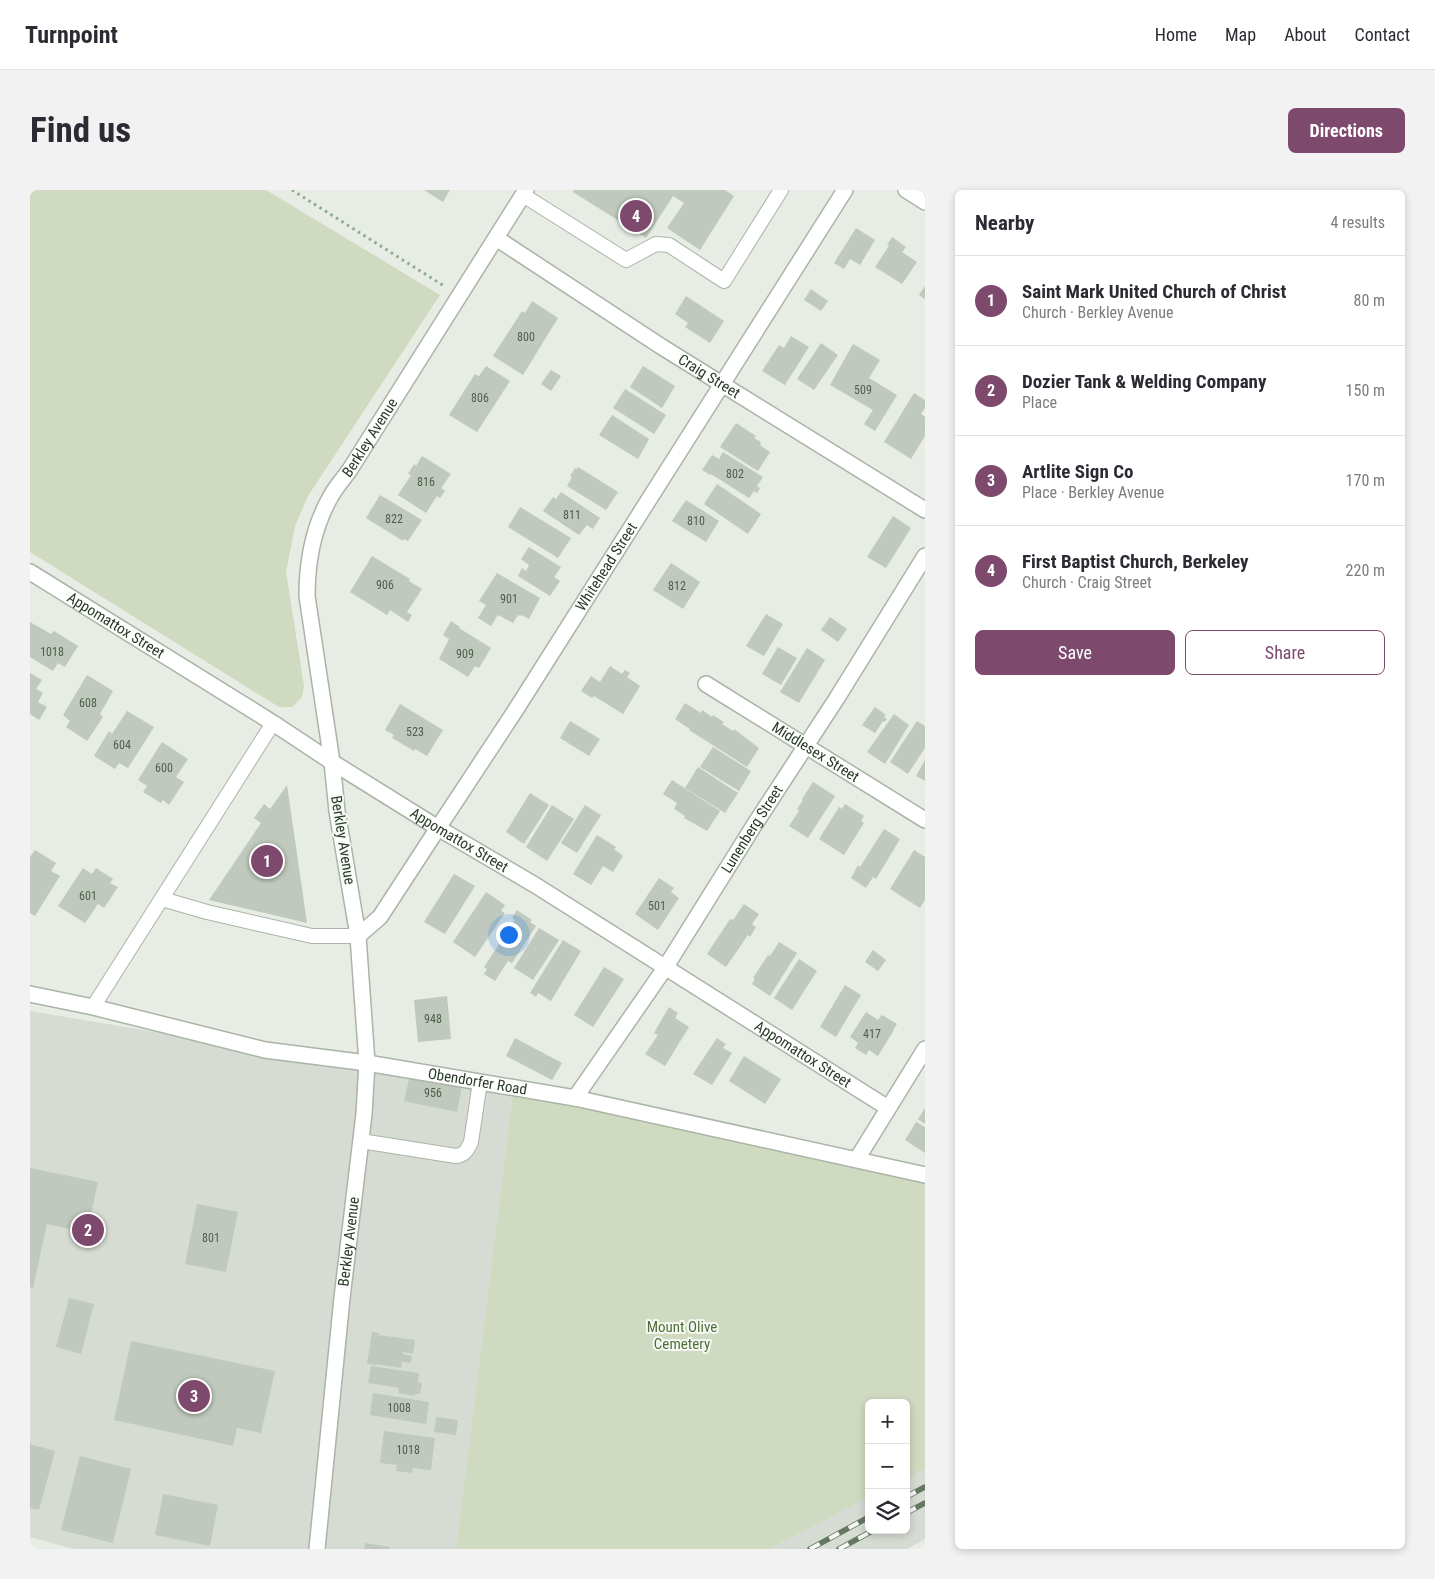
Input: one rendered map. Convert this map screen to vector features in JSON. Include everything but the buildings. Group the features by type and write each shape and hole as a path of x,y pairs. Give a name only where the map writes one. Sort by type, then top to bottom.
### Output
{"street":[{"name":"Whitehead Street","path":"358,936 380,917 438,828 844,190"},
{"path":"906,190 925,202"},
{"name":"Berkley Avenue","path":"317,1549 342,1298 364,1114 367,1063 358,936 337,811 332,762 307,596 307,573 311,544 331,494 349,470 524,193"},
{"name":"Craig Street","path":"496,238 662,347 925,510"},
{"name":"Lunenberg Street","path":"575,1098 665,968 925,556"},
{"name":"Appomattox Street","path":"30,572 438,828 535,885 888,1108"},
{"name":"Middlesex Street","path":"706,684 925,820"},
{"name":"Obendorfer Road","path":"30,994 93,1007 265,1050 367,1063 575,1098 925,1175"},
{"path":"857,1159 925,1049"}],"lane":[{"path":"524,193 626,260 656,244 669,245 724,281 781,190"},
{"path":"93,1007 273,723"},
{"path":"162,899 208,912 312,936 358,936"},
{"path":"361,1141 456,1156 462,1155 468,1150 471,1142 480,1082"}],"path":[{"path":"292,190 460,296"}],"shaded area":[{"path":"30,1011 513,1092 456,1549 73,1549 30,1537"},
{"path":"925,1436 925,1539 907,1549 717,1549 865,1469 865,1534 910,1534 910,1444"}],"green space":[{"path":"30,190 266,190 440,295 308,496 295,526 286,572 304,686 302,697 292,707 279,707 30,552"},
{"name":"Mount Olive Cemetery","path":"513,1092 925,1183 925,1468 910,1476 910,1399 865,1399 865,1499 768,1549 456,1549"}],"railway":[{"path":"910,1495 925,1487"},
{"path":"910,1511 925,1503"},
{"path":"810,1549 865,1519"},
{"path":"839,1549 867,1534"}],"place":[{"name":"First Baptist Church, Berkeley","path":"636,216"},
{"name":"Saint Mark United Church of Christ","path":"267,861"},
{"name":"Dozier Tank & Welding Company","path":"88,1230"},
{"name":"Artlite Sign Co","path":"194,1396"}]}
